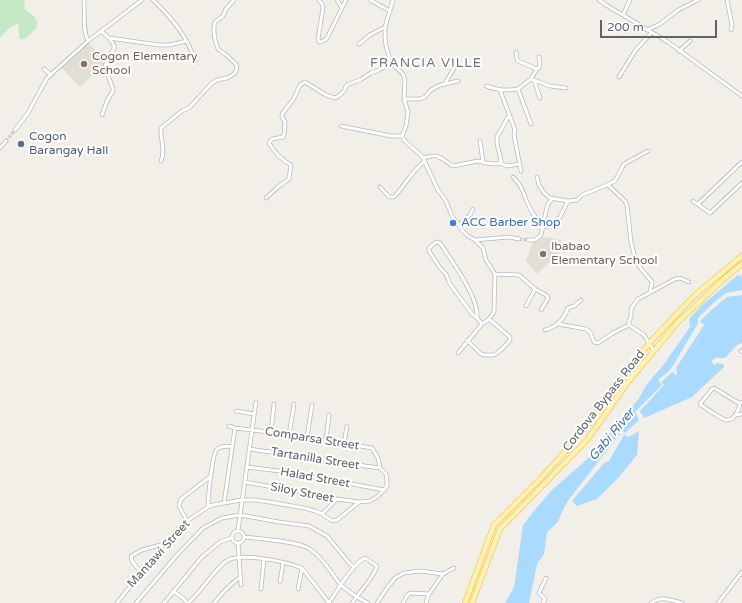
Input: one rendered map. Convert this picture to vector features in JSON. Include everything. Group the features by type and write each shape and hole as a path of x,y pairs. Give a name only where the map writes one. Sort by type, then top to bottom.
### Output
{"main road":[{"name":"Cordova Bypass Road","path":"465,603 494,525 541,478 583,432 621,377 649,343 695,294 742,256"},
{"name":"Cordova Bypass Road","path":"472,603 500,529 588,440 628,382 677,323 742,264"}],"street":[{"path":"84,0 85,30 88,41"},
{"path":"15,130 28,113 48,78 88,41 142,0"},
{"path":"153,0 174,22 192,50 195,61"},
{"path":"161,161 164,152 161,128 189,108 211,84 217,80 227,78 236,71 237,65 218,49 214,32 215,22 223,16 226,9 234,0"},
{"path":"319,0 323,8 321,25 318,33 319,42 324,41 327,38 346,0"},
{"path":"337,0 342,8"},
{"path":"370,0 390,11"},
{"path":"393,0 385,27 386,46 391,63 403,74 405,80 404,99 408,112 406,126 402,136"},
{"path":"599,0 606,6 624,15 646,30 668,42 742,96"},
{"path":"624,15 630,0"},
{"path":"646,30 660,24 678,10 698,0"},
{"path":"727,0 732,25 731,30"},
{"path":"359,44 370,35 385,27"},
{"path":"101,31 110,38 114,45 114,49 108,57 104,67 113,91 107,101 102,115"},
{"path":"619,78 635,51 651,33"},
{"path":"110,38 159,45 169,45 187,41"},
{"path":"679,51 690,41"},
{"path":"516,52 518,61 537,70"},
{"path":"486,86 506,91 518,89 533,80 540,66 539,57"},
{"path":"266,198 289,179 291,165 280,157 269,143 272,139 283,137 285,122 282,114 293,100 300,85 305,82 335,98 344,91 346,86 349,84 360,80 391,63"},
{"path":"444,84 456,64"},
{"path":"44,69 51,75"},
{"path":"533,80 550,86 566,88"},
{"path":"533,80 540,98"},
{"path":"404,99 420,99 425,97 435,88 444,84 458,81"},
{"path":"518,89 531,124"},
{"path":"500,90 515,130 514,135 521,172"},
{"path":"500,163 501,161 497,137 510,115"},
{"path":"341,126 391,136 402,136"},
{"path":"402,136 406,142 420,153 452,216 468,236 475,240 484,249 486,260 495,274 494,312 458,353"},
{"path":"0,148 6,141"},
{"path":"480,142 483,162"},
{"path":"537,177 539,185 544,193 552,199 568,201 577,200 582,195 615,181 624,164 648,151"},
{"path":"380,187 389,197 394,197 402,189 424,159 436,156 439,156 453,166 478,161 497,164 500,163 507,166 520,164"},
{"path":"698,204 742,162"},
{"path":"513,178 518,182 532,212 543,227"},
{"path":"694,201 710,212 742,183"},
{"path":"607,185 627,205 631,242 635,258 638,265 652,282 650,292"},
{"path":"528,240 534,240 541,235 548,204 552,199"},
{"path":"543,227 560,217 568,201"},
{"path":"459,225 470,215 473,209"},
{"path":"475,240 509,237 519,239"},
{"path":"477,318 478,313 470,290 440,243 436,242 429,248 429,251 440,268 446,274 450,284 472,314 482,324"},
{"path":"495,274 519,275 535,289 546,295 548,298 541,310"},
{"path":"629,326 632,307 638,299 675,279 680,278 689,282"},
{"path":"526,306 535,289"},
{"path":"545,330 558,324 568,308 574,306 581,300"},
{"path":"468,341 481,354 485,355 494,355 502,349 510,340 510,337 489,319"},
{"path":"558,324 586,329 590,332 594,342 598,343 613,333 629,326"},
{"path":"629,326 644,335 654,351"},
{"path":"714,388 741,403 733,418 726,420 700,405 700,402 714,388"},
{"path":"238,530 241,500 245,482 256,402"},
{"path":"271,432 274,404"},
{"path":"289,435 294,404"},
{"path":"307,437 312,405"},
{"path":"236,411 254,414"},
{"path":"735,415 742,414"},
{"path":"326,440 329,415"},
{"name":"Comparsa Street","path":"230,426 235,428 307,437 372,448 378,458 380,468 386,474 387,486 384,490"},
{"path":"344,443 347,426"},
{"path":"224,503 235,428"},
{"path":"208,507 215,452 218,448 232,446"},
{"name":"Tartanilla Street","path":"249,449 380,468"},
{"name":"Halad Street","path":"246,467 288,472 384,490"},
{"path":"187,520 179,506 181,499 211,476"},
{"name":"Siloy Street","path":"245,482 359,502"},
{"path":"359,502 370,501 384,490"},
{"path":"322,514 337,499"},
{"name":"Mantawi Street","path":"117,603 164,544 187,520 208,507 241,500 255,500 304,508 322,514 330,520 336,521 359,502"},
{"path":"136,603 177,555 203,528 222,518 240,515 309,526 327,536 354,567"},
{"path":"238,530 242,532 244,537"},
{"path":"232,538 231,536 233,532 238,530"},
{"path":"238,543 242,541 244,537"},
{"path":"244,537 296,544 309,548 318,554 341,585 356,597 368,603"},
{"path":"232,538 238,543"},
{"path":"164,603 202,557 220,542 232,538"},
{"path":"238,543 241,585"},
{"path":"141,573 132,561 131,556 142,550 164,544"},
{"path":"173,591 187,603 226,561 239,557 264,559 302,568 329,603 354,567 360,560 365,558 376,566 375,572 352,603"},
{"path":"261,589 264,559"},
{"path":"280,582 283,563"},
{"path":"298,589 302,568"},
{"path":"426,603 429,594 443,574 454,568"},
{"path":"377,603 395,578 404,573 420,571 443,574"},
{"path":"718,603 742,572"},
{"path":"214,603 235,580 240,577"},
{"path":"544,603 545,599 539,592 546,578"},
{"path":"403,603 410,593 429,594"},
{"path":"651,603 664,598 682,603"}],"shaded area":[{"name":"Cogon Elementary School","path":"88,42 107,62 80,87 61,67"},
{"name":"Ibabao Elementary School","path":"545,237 561,240 565,248 537,274 526,261 533,242"}],"green space":[{"path":"0,0 24,0 24,9 32,14 37,22 36,29 26,38 20,39 18,23 8,29 0,38"}],"water":[{"name":"Gabi River","path":"738,275 742,276 742,290 726,293 698,318 698,323 673,366 658,380 662,385 635,412 639,420 625,433 622,431 567,502 557,523 547,532 544,554 537,564 529,603 505,603 514,587 523,525 552,490 600,448 614,427 638,400 647,384 664,364 690,327 689,319 702,305"},
{"path":"742,295 742,343 737,345 725,358 715,358 711,362 715,365 717,363 723,364 724,367 692,397 644,418 640,411 664,385 661,382 673,372 676,375 676,368 704,325 700,321 727,297"},
{"path":"639,431 637,455 619,477 597,499 577,506 572,501 604,463 609,461 624,435 629,437"}],"tunnel":[{"path":"6,141 15,130"},
{"path":"519,239 528,240"}],"place":[{"name":"Cogon Elementary School","path":"84,64"},
{"name":"Cogon Barangay Hall","path":"21,144"},
{"name":"ACC Barber Shop","path":"453,223"},
{"name":"Ibabao Elementary School","path":"543,254"}],"district":[{"name":"FRANCIA VILLE","path":"426,64"}]}
